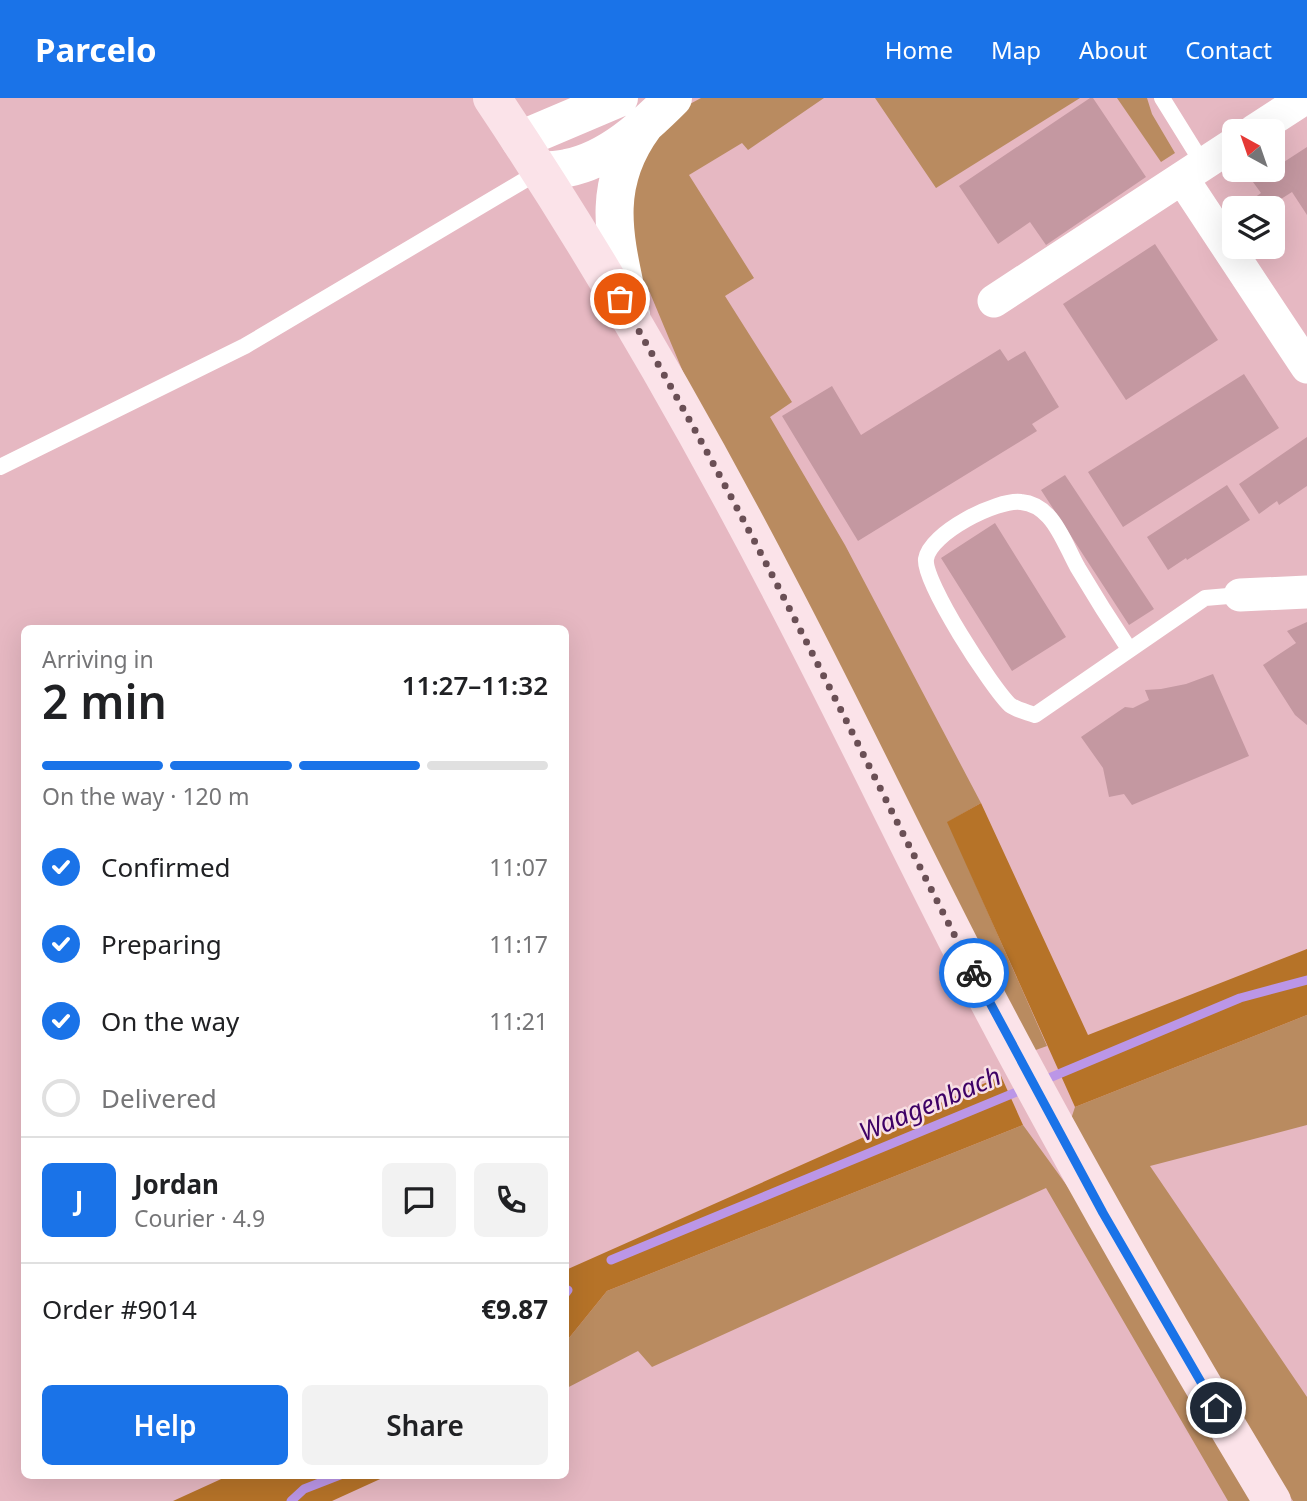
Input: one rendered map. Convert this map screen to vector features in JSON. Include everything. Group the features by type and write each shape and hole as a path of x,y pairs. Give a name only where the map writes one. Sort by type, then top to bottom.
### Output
{"main road":[{"path":"492,98 632,319 692,424 781,590 926,881 1023,1067 1149,1294 1272,1501"}],"street":[{"path":"520,140 619,98"},
{"path":"632,319 613,219 618,177 626,155 644,127 673,98"},
{"path":"1273,119 1305,98"},
{"path":"540,172 581,164 644,127"},
{"path":"994,301 1222,152"},
{"path":"1192,171 1307,367"},
{"path":"1240,595 1307,592"}],"lane":[{"path":"1163,98 1192,171"},
{"path":"0,467 245,346 540,172"},
{"path":"1129,649 1050,518 1034,505 1020,502 996,505 945,532 930,549 925,561 934,587 988,679 1012,706 1035,715 1205,598 1240,595"}],"shaded area":[{"path":"701,98 824,98 748,150 742,143 689,175 754,278 725,296 792,402 770,417 845,545 981,803 948,822 1047,1046 1033,1051 691,391 650,293 641,279 621,203 662,119"},
{"path":"875,98 1080,98 936,188"},
{"path":"1117,98 1147,98 1152,114 1175,153 1161,162"},
{"path":"981,803 1088,1035 1307,949 1307,1015 1075,1107 947,822"},
{"path":"1307,1015 1307,1125 1150,1166 1307,1397 1307,1501 1293,1501 1069,1125 1075,1107"},
{"path":"1001,1076 1023,1125 607,1291 569,1338 569,1269"},
{"path":"1023,1125 1073,1194 1254,1501 1228,1501 1046,1188 652,1367 638,1351 569,1387 569,1338 607,1291"},
{"path":"221,1479 380,1479 332,1501 173,1501"}],"building":[{"path":"1093,98 1146,177 1046,245 1030,222 998,244 959,186"},
{"path":"1307,147 1307,215 1292,192 1285,196 1257,196 1261,193 1253,182 1285,182 1285,161"},
{"path":"1155,244 1218,340 1126,400 1063,304"},
{"path":"1000,349 1008,361 1025,351 1059,407 1032,424 1037,431 858,541 782,416 832,386 861,435"},
{"path":"1244,374 1279,428 1123,527 1088,472"},
{"path":"1307,437 1307,486 1279,505 1277,501 1259,514 1239,484"},
{"path":"1065,475 1154,609 1129,625 1041,490"},
{"path":"1227,485 1250,520 1168,570 1147,537"},
{"path":"995,523 1066,637 1012,671 941,558"},
{"path":"1307,622 1307,725 1295,715 1263,665 1296,643 1287,631"},
{"path":"1213,674 1249,756 1132,805 1124,794 1109,797 1103,768 1081,737 1125,707 1133,708 1149,700 1145,690 1186,684"}],"waterway":[{"name":"Waagenbach","path":"1042,1081 1240,998 1307,980"},
{"name":"Waagenbach","path":"611,1260 1026,1088"},
{"name":"Waagenbach","path":"291,1501 304,1489 330,1479"}],"way so far":[{"path":"620,299 692,424 781,590 974,973"}],"route":[{"path":"974,973 1103,1213 1216,1408"}]}
